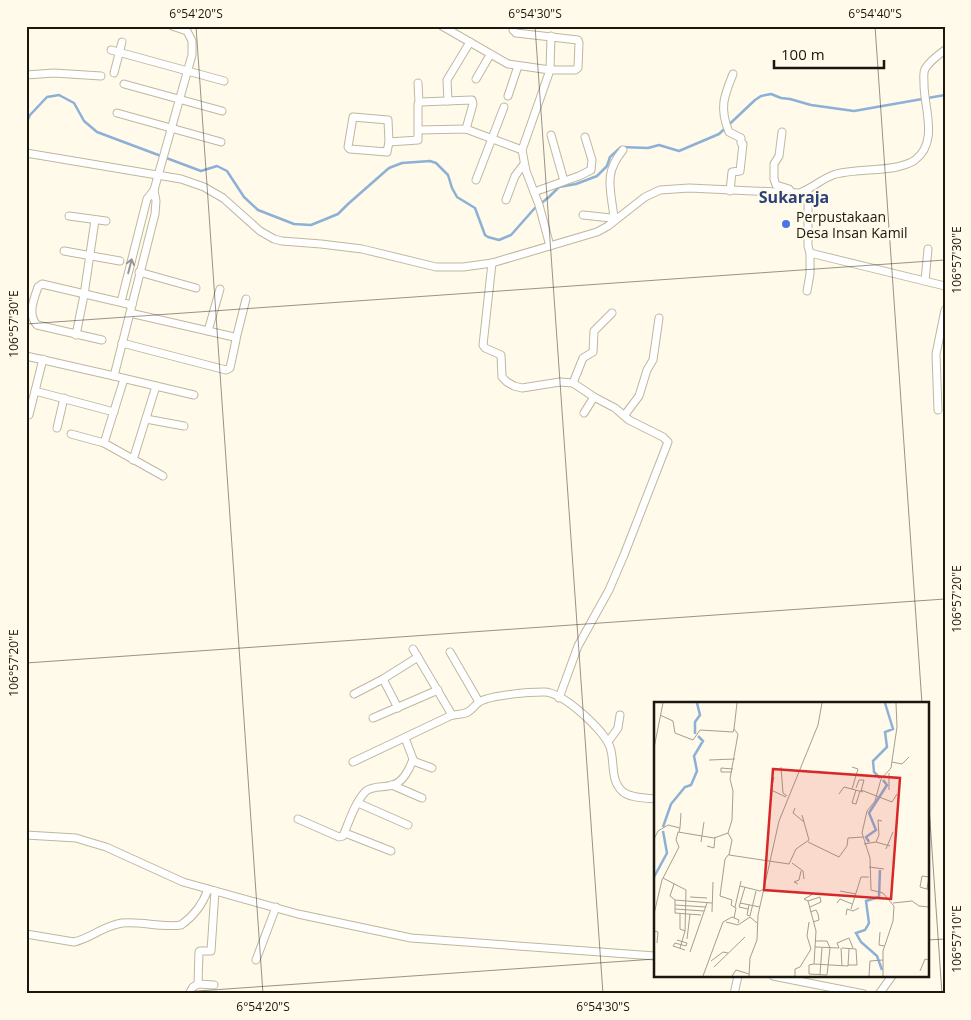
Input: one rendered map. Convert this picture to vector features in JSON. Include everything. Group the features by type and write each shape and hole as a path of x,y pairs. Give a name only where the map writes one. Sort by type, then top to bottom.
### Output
{"street":[{"path":"121,302 147,199 154,190 193,49 187,28 172,26"},
{"path":"442,26 508,64 550,70 575,70 579,67 580,44 578,40 516,33 513,30 513,26"},
{"path":"550,246 524,164 522,150 550,70 551,36"},
{"path":"114,73 115,51 122,42"},
{"path":"448,101 447,80 470,42"},
{"path":"115,51 224,81"},
{"path":"26,153 181,179 204,187 223,198 260,231 282,241 362,249 436,267 463,267 492,263 597,232 645,197 660,190 689,188 792,194 808,190 835,174 892,168 912,163 924,148 929,133 924,99 924,71 944,51"},
{"path":"476,79 490,55"},
{"path":"508,96 518,66"},
{"path":"26,75 54,72 101,76"},
{"path":"730,191 732,172 740,171 743,144 741,143 741,138 729,132 725,122 723,99 733,74"},
{"path":"389,142 417,141 419,139 418,83"},
{"path":"124,84 222,111"},
{"path":"419,103 472,100 466,130"},
{"path":"476,180 504,107"},
{"path":"117,113 221,142"},
{"path":"352,118 388,120 389,142 386,152 350,149 348,147 352,118"},
{"path":"419,130 466,130 522,150"},
{"path":"782,132 779,156 774,164 774,179 776,185 789,189 792,194"},
{"path":"551,135 564,180"},
{"path":"534,192 587,173 592,168 592,160 585,136"},
{"path":"617,217 609,180 614,161 624,150"},
{"path":"506,200 515,176 524,164"},
{"path":"114,376 155,214 156,201 154,190"},
{"path":"807,291 810,274 808,190"},
{"path":"583,215 617,217"},
{"path":"69,216 106,221"},
{"path":"76,335 95,220"},
{"path":"139,230 149,234"},
{"path":"925,281 928,249"},
{"path":"64,251 120,261"},
{"path":"810,253 945,286"},
{"path":"492,263 483,345 485,348 501,355 502,377 507,382 522,388 560,382 573,383 594,398 607,403 632,422 664,437 668,443 624,555 609,590 578,646 559,698"},
{"path":"139,272 196,288"},
{"path":"102,340 37,325 32,320 33,305 38,287 42,284 132,305"},
{"path":"208,331 220,289"},
{"path":"122,344 227,370 230,368 246,299"},
{"path":"938,410 936,354 945,310"},
{"path":"130,313 236,339"},
{"path":"573,383 582,358 593,352 594,331 612,313"},
{"path":"624,416 639,396 647,370 653,360 659,318"},
{"path":"26,356 194,395"},
{"path":"29,415 43,359"},
{"path":"104,443 124,378"},
{"path":"133,460 156,386"},
{"path":"35,391 114,412"},
{"path":"57,428 64,398"},
{"path":"584,413 594,398"},
{"path":"146,419 184,426"},
{"path":"71,434 104,443 163,476"},
{"path":"413,649 452,715"},
{"path":"450,652 479,702"},
{"path":"354,694 383,679 418,657"},
{"path":"383,679 398,708"},
{"path":"373,718 438,690"},
{"path":"353,762 452,715 467,713 479,702 499,696 544,692 559,698 586,716 597,726 608,742 615,780 621,790 635,796 654,799"},
{"path":"608,742 618,728 620,715"},
{"path":"298,819 339,837 343,836 365,792 392,785 402,780 413,761 413,755 405,738"},
{"path":"413,761 432,768"},
{"path":"392,785 422,798"},
{"path":"358,803 408,826"},
{"path":"345,832 391,851"},
{"path":"26,834 76,838 106,848 172,878 212,890 298,914 411,938 654,956"},
{"path":"26,934 74,942 104,928 123,923 181,925 188,921 212,890"},
{"path":"198,984 199,952 211,951 212,890"},
{"path":"256,960 276,907"},
{"path":"734,994 738,978"},
{"path":"783,978 864,994"},
{"path":"879,994 891,978"},
{"path":"189,994 193,987 198,984 214,985"}],"waterway":[{"path":"26,123 30,115 47,97 59,95 74,103 84,121 97,132 201,171 217,166 227,171 244,197 258,210 294,224 311,225 338,214 389,168 402,163 430,161 436,163 448,175 457,197 475,208 485,235 499,240 511,235 534,209 559,187 576,184 597,176 607,166 610,157 621,147 648,148 659,145 679,151 719,134 761,96 771,94 811,105 854,111 945,95"}],"place":[{"name":"Perpustakaan Desa Insan Kamil","path":"786,224"}],"district":[{"name":"Sukaraja","path":"794,197"}]}
